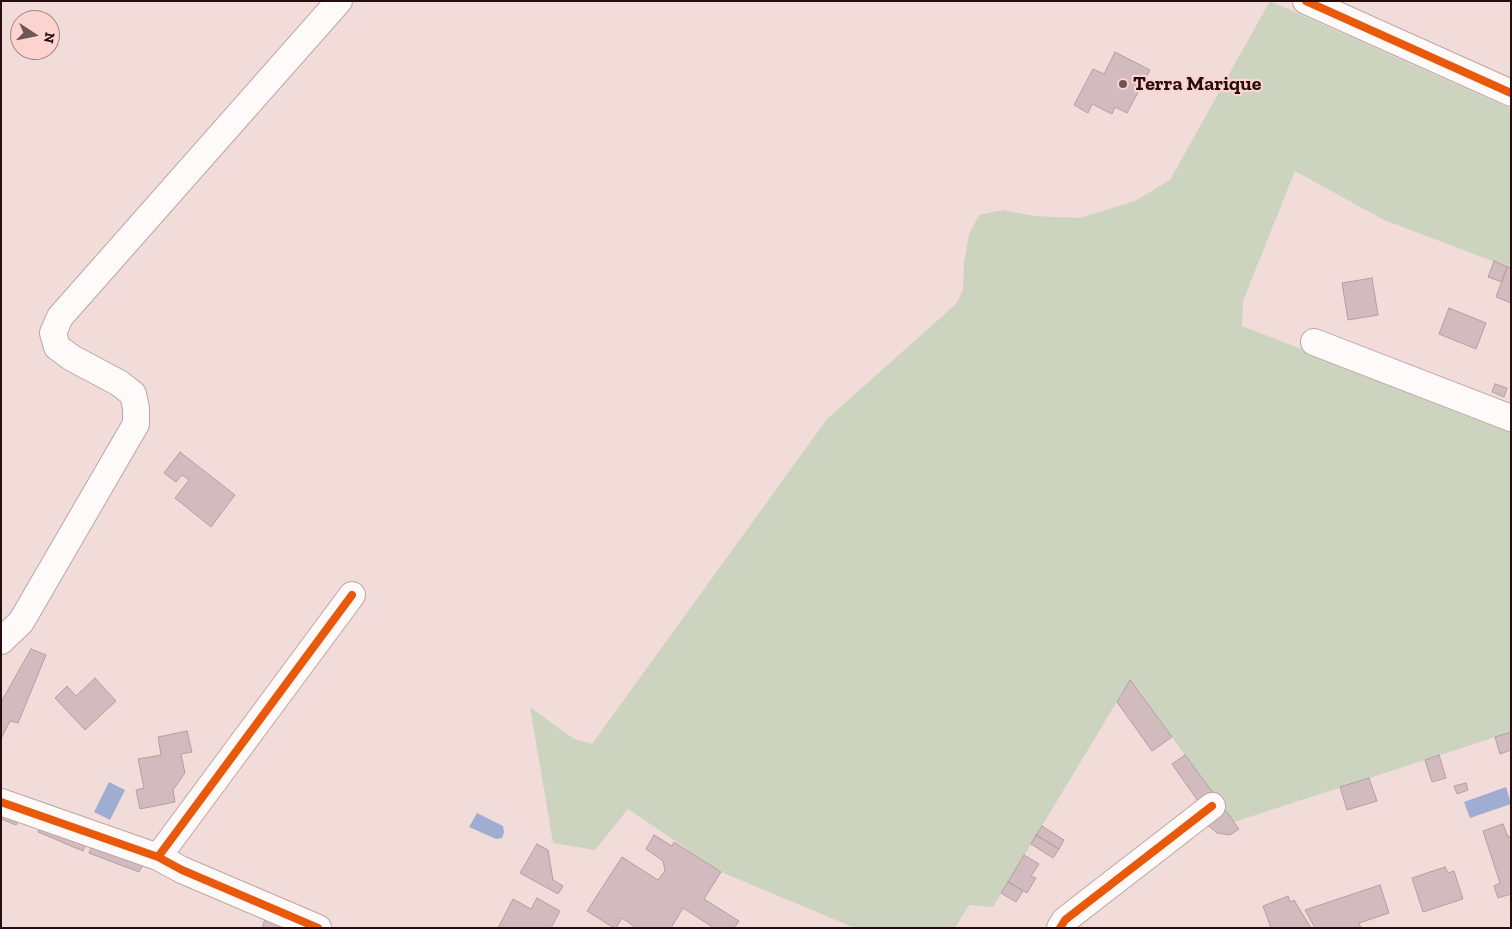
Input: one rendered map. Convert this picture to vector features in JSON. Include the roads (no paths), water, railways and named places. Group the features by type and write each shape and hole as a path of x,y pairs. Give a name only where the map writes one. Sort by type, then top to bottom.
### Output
{"street":[{"path":"1,641 21,622 136,424 136,408 133,394 57,347 53,333 60,317 339,1"},
{"path":"1306,1 1511,93"},
{"path":"1314,342 1511,418"},
{"path":"158,857 352,595"},
{"path":"1,802 158,857 182,870 318,928"},
{"path":"1060,928 1065,920 1212,806"}],"water":[{"path":"109,782 125,790 110,820 94,812"},
{"path":"1506,787 1511,804 1470,818 1464,802"},
{"path":"477,813 503,826 502,838 496,839 469,827"}],"place":[{"name":"Terra Marique","path":"1123,84"}]}
